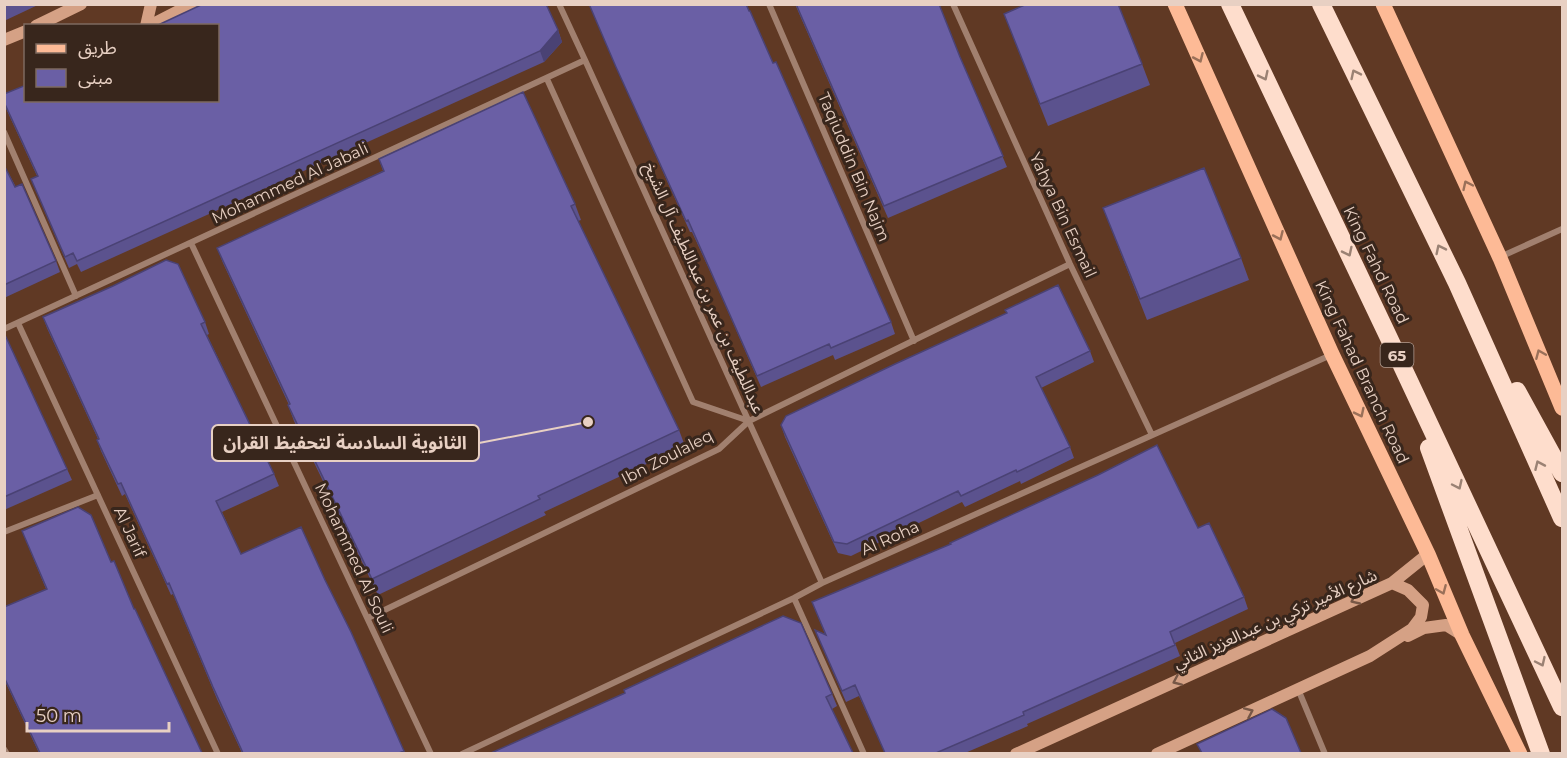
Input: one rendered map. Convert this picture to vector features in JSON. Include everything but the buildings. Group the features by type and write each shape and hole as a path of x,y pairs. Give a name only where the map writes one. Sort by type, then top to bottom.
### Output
{"highway":[{"name":"King Fahd Road","path":"1230,4 1563,707"},
{"path":"1321,4 1457,283 1563,518"},
{"path":"1457,283 1563,473"},
{"path":"1388,336 1541,753"}],"main road":[{"name":"King Fahad Branch Road","path":"1175,4 1332,354 1428,554 1462,635 1520,753"},
{"path":"1383,4 1500,258 1563,408"}],"street":[{"path":"148,24 151,4"},
{"name":"عبداللطيف بن عمر بن عبداللطيف آل الشيخ","path":"559,4 822,583"},
{"name":"Taqiuddin Bin Najm","path":"769,4 914,341"},
{"name":"Yahya Bin Esmail","path":"952,4 1070,264 1152,435"},
{"path":"40,24 74,6"},
{"path":"152,24 187,6"},
{"path":"4,40 24,32"},
{"name":"Mohammed Al Jabali","path":"4,328 585,60"},
{"path":"547,79 693,402 749,421"},
{"path":"4,132 76,296"},
{"path":"1500,258 1563,229"},
{"name":"Mohammed Al Souli","path":"191,243 431,753"},
{"name":"Ibn Zoulaleq","path":"368,618 718,449 749,421 1070,264"},
{"name":"Al Jarif","path":"18,323 218,753"},
{"name":"Al Roha","path":"462,753 822,583 1332,354"},
{"path":"4,532 98,495"},
{"path":"1392,583 1428,554"},
{"name":"شارع الأمير تركي بن عبدالعزيز الثاني","path":"1016,753 1392,583 1408,590 1423,605 1421,617 1412,629 1370,656 1157,753"},
{"path":"794,598 864,753"},
{"path":"1370,656 1424,628 1446,625 1462,635"},
{"path":"1298,689 1325,753"},
{"path":"4,749 7,753"}],"place":[{"name":"الثانوية السادسة لتحفيظ القران","path":"588,422"}]}
